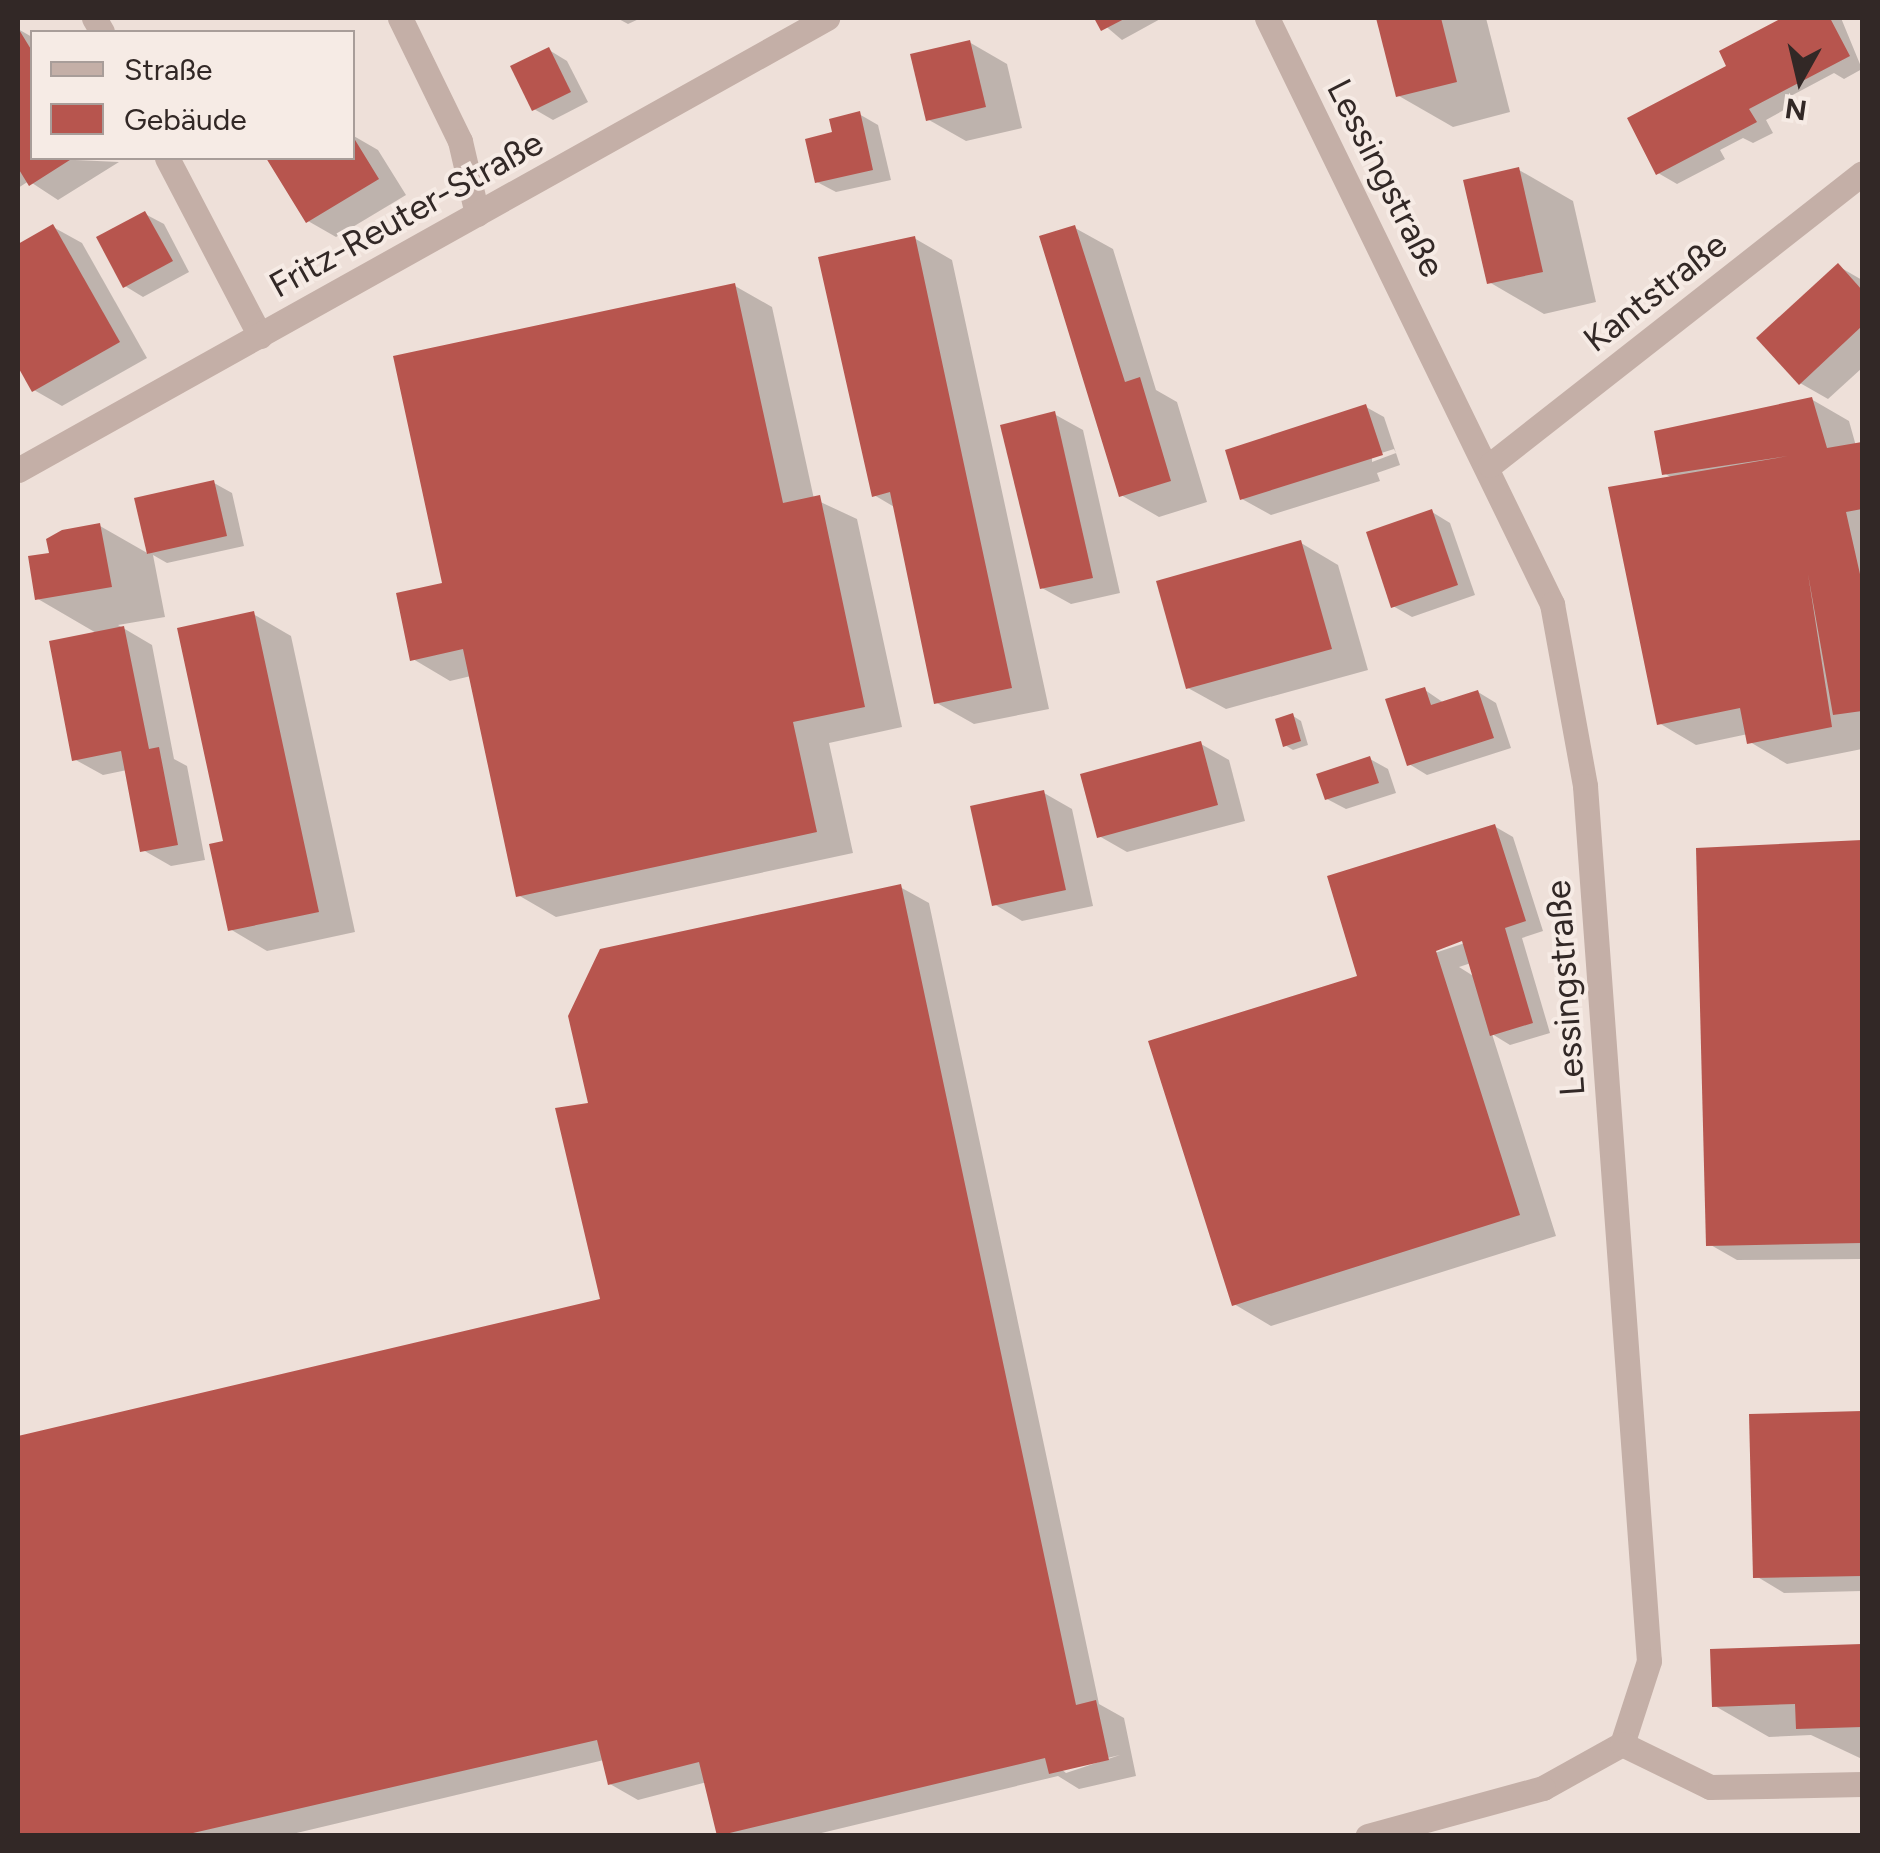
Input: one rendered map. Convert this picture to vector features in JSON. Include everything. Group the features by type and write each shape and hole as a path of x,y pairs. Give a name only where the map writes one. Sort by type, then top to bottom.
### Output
{"street":[{"path":"400,18 460,141 477,214"},
{"name":"Fritz-Reuter-Straße","path":"18,470 827,18"},
{"name":"Lessingstraße","path":"1267,18 1490,465 1552,604 1585,786 1649,1661 1622,1744"},
{"path":"168,160 260,336"},
{"name":"Kantstraße","path":"1490,465 1862,173"},
{"path":"1367,1836 1543,1788 1622,1744 1710,1787 1862,1784"}],"building":[{"path":"1094,18 1126,18 1101,31"},
{"path":"1376,18 1441,18 1457,82 1396,97"},
{"path":"1782,18 1830,18 1850,56 1749,109 1757,122 1656,175 1627,118 1726,66 1719,51"},
{"path":"18,28 30,48 30,160 70,160 29,186 18,168"},
{"path":"970,40 986,107 926,121 910,54"},
{"path":"549,47 571,92 532,111 510,66"},
{"path":"860,111 873,170 815,183 805,139 832,132 829,119"},
{"path":"355,140 379,179 306,223 267,160 355,160"},
{"path":"1519,167 1543,272 1487,284 1463,180"},
{"path":"145,211 173,261 123,288 96,237"},
{"path":"53,224 120,342 32,392 18,367 18,244"},
{"path":"1075,225 1125,382 1140,377 1171,481 1119,497 1039,236"},
{"path":"915,236 1012,688 934,704 890,492 872,497 818,257"},
{"path":"1838,263 1862,290 1862,326 1799,385 1756,338"},
{"path":"735,283 783,503 820,495 865,707 793,722 817,832 516,897 463,649 410,661 396,593 442,583 393,356"},
{"path":"1812,397 1827,448 1862,442 1862,509 1846,512 1862,583 1862,711 1833,715 1808,574 1832,727 1747,744 1740,708 1657,725 1608,487 1788,456 1662,475 1654,431"},
{"path":"1366,404 1383,455 1240,500 1225,450"},
{"path":"1055,411 1093,578 1040,589 1000,425"},
{"path":"214,480 227,536 147,554 134,498"},
{"path":"1432,509 1458,585 1391,608 1366,532"},
{"path":"100,523 112,587 35,600 28,556 49,553 46,539 62,530"},
{"path":"1301,540 1332,649 1186,689 1156,581"},
{"path":"254,611 319,912 228,931 209,844 223,841 177,628"},
{"path":"124,626 149,749 159,747 178,845 140,852 121,751 72,761 49,641"},
{"path":"1425,687 1431,705 1478,690 1494,738 1407,766 1385,699"},
{"path":"1293,713 1301,741 1283,747 1275,719"},
{"path":"1201,741 1218,805 1097,838 1080,774"},
{"path":"1370,756 1379,783 1325,800 1316,774"},
{"path":"1044,790 1066,890 992,906 970,806"},
{"path":"1495,824 1526,921 1505,928 1533,1023 1490,1036 1462,941 1436,951 1520,1215 1232,1306 1148,1041 1357,976 1327,876"},
{"path":"1862,840 1862,1243 1706,1246 1696,848"},
{"path":"901,884 1076,1705 1096,1700 1109,1760 1049,1774 1045,1758 717,1836 699,1762 608,1785 597,1740 180,1836 18,1836 18,1436 600,1299 555,1108 588,1103 568,1016 600,949"},
{"path":"1862,1411 1862,1576 1753,1578 1749,1414"},
{"path":"1862,1644 1862,1727 1796,1729 1795,1704 1712,1707 1710,1649"}]}
